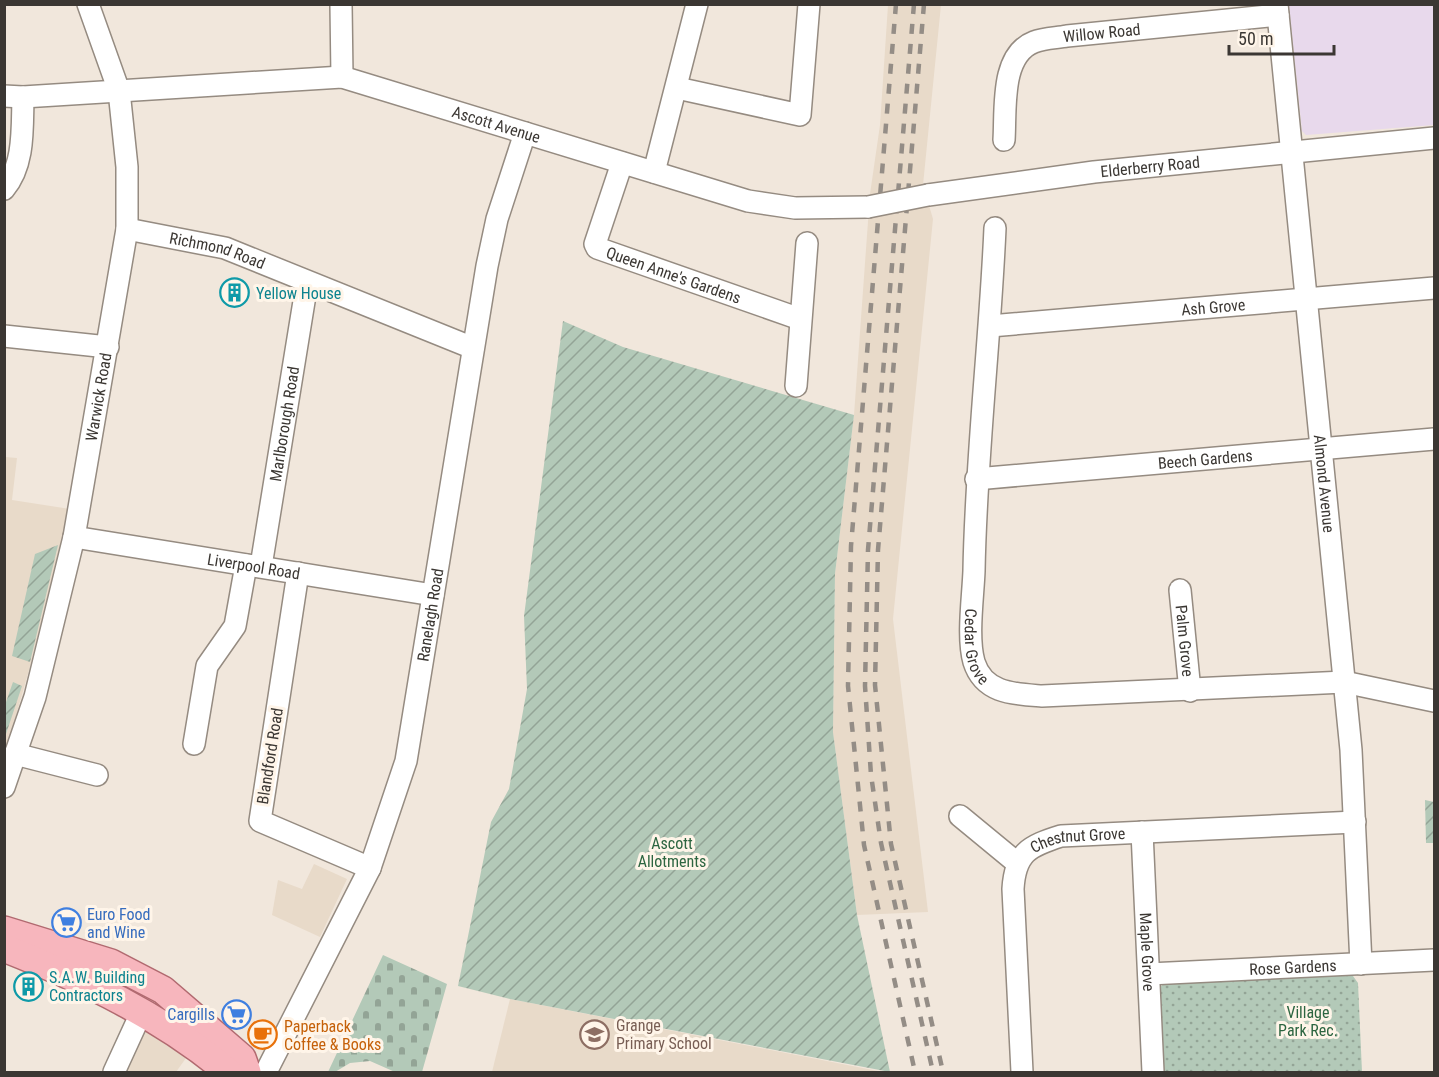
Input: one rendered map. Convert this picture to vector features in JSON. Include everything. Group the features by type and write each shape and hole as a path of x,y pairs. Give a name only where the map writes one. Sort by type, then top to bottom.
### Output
{"main road":[{"path":"4,930 111,963 163,990 242,1058 247,1072"},
{"path":"4,948 80,978 142,1011 215,1068"}],"street":[{"name":"Warwick Road","path":"4,787 35,697 74,537 127,229 128,167 119,91 88,4"},
{"path":"340,4 342,77"},
{"path":"654,172 697,4"},
{"path":"677,88 800,115 808,4"},
{"name":"Willow Road","path":"1004,140 1009,76 1016,56 1033,42 1278,10"},
{"name":"Almond Avenue","path":"1278,10 1344,682 1355,822 1361,964"},
{"name":"Ascott Avenue","path":"14,97 342,77 716,192 771,205 816,208 868,207"},
{"path":"4,189 10,182 22,146 14,97"},
{"name":"Ranelagh Road","path":"266,1072 370,868 406,761 473,348 497,219 525,133"},
{"name":"Elderberry Road","path":"868,207 928,195 1035,179 1434,138"},
{"name":"Queen Anne's Gardens","path":"622,163 596,244 597,248 800,319"},
{"name":"Cedar Grove","path":"995,228 990,326 976,480 972,635 974,663 989,684 1005,694 1042,696 1190,691 1344,682 1434,701"},
{"name":"Richmond Road","path":"127,229 225,248 473,348"},
{"path":"796,386 807,243"},
{"name":"Marlborough Road","path":"194,744 207,666 236,626 253,565 307,283"},
{"name":"Ash Grove","path":"990,326 1434,288"},
{"path":"4,336 108,347"},
{"name":"Beech Gardens","path":"976,480 1434,439"},
{"name":"Liverpool Road","path":"74,537 433,595"},
{"name":"Blandford Road","path":"298,573 260,821 370,868"},
{"name":"Palm Grove","path":"1180,590 1190,691"},
{"path":"15,754 97,775"},
{"path":"960,816 1017,863"},
{"name":"Chestnut Grove","path":"1022,1072 1013,889 1017,863 1033,844 1061,836 1355,822"},
{"name":"Maple Grove","path":"1142,832 1153,1072"},
{"name":"Rose Gardens","path":"1149,974 1434,960"},
{"path":"114,1072 142,1011"}],"shaded area":[{"path":"888,5 941,5 923,185 933,219 893,619 928,912 857,915 833,732 835,574 854,415 870,194 880,125"},
{"path":"1289,5 1434,5 1434,125 1306,135 1302,131"},
{"path":"5,457 17,458 12,500 70,509 5,754"},
{"path":"314,864 347,879 320,937 272,915 278,880 302,889"},
{"name":"Grange Primary School","path":"510,999 883,1072 492,1072"},
{"path":"145,1030 186,1058 176,1072 125,1072"}],"green space":[{"name":"Ascott Allotments","path":"563,321 623,347 854,415 835,574 833,732 857,915 890,1072 510,999 458,986 491,822 509,789 527,689 524,616"},
{"path":"58,545 30,662 12,656 35,554"},
{"path":"13,682 22,686 5,737 5,705"},
{"path":"1425,800 1434,802 1434,843 1426,843"},
{"path":"383,955 447,984 422,1072 395,1072 370,1061 350,1063 335,1072 328,1072"},
{"name":"Village Park Rec.","path":"1348,969 1358,983 1362,1072 1161,1072 1158,989 1169,979"}],"railway":[{"path":"896,4 851,546 848,686 864,845 915,1072"},
{"path":"914,4 868,550 865,686 871,775 881,843 933,1072"},
{"path":"924,4 878,550 875,685 891,844 943,1072"}],"place":[{"name":"Yellow House","path":"235,293"},
{"name":"Euro Food and Wine","path":"66,923"},
{"name":"S.A.W. Building Contractors","path":"28,986"},
{"name":"Cargills","path":"236,1014"},
{"name":"Grange Primary School","path":"595,1034"},
{"name":"Paperback Coffee & Books","path":"263,1035"}]}
